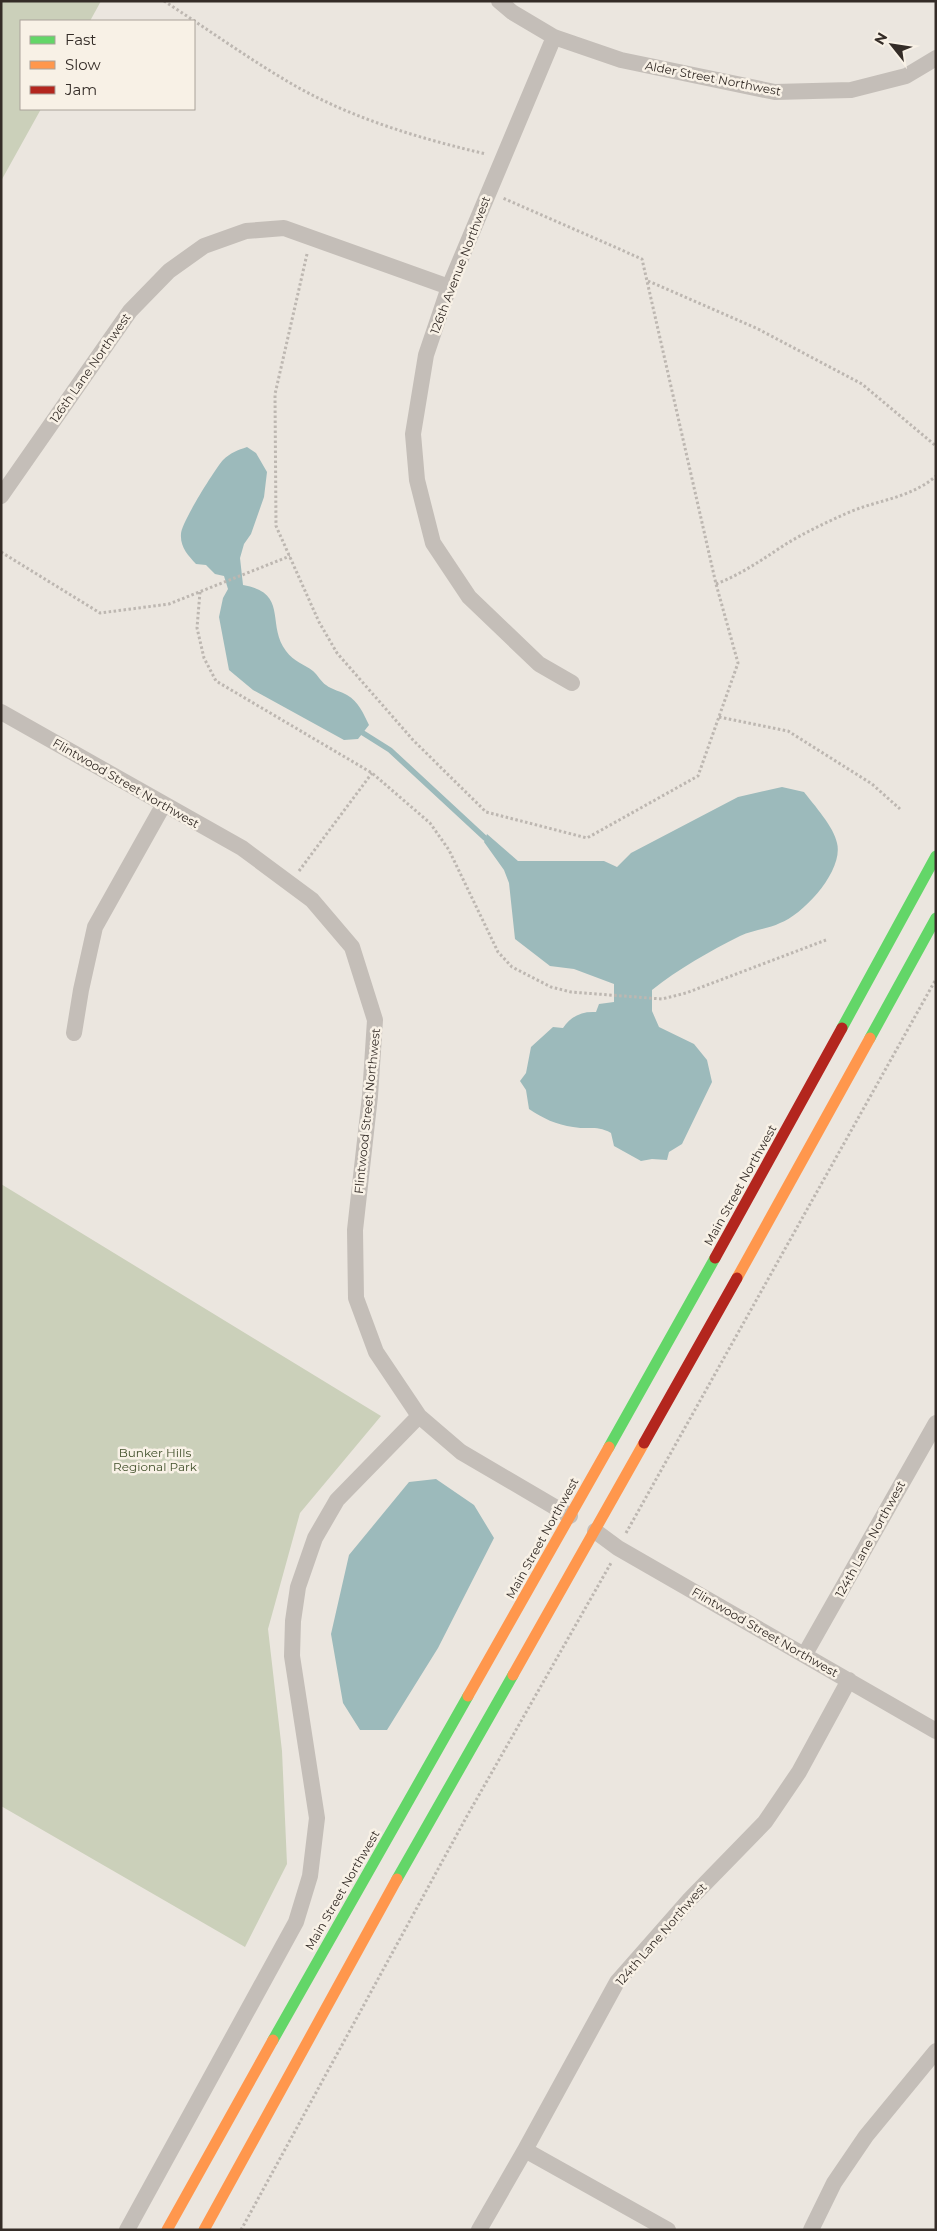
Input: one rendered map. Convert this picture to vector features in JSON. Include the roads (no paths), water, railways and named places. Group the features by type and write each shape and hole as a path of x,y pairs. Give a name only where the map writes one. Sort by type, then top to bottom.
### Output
{"main road":[{"name":"Main Street Northwest","path":"167,2230 701,1284 936,856"},
{"path":"204,2230 321,2014 594,1531 936,918"}],"street":[{"name":"Alder Street Northwest","path":"499,1 512,12 554,38 621,60 775,92 851,90 906,76 936,58"},
{"name":"126th Avenue Northwest","path":"554,38 449,287 426,355 413,434 417,480 433,542 469,597 539,664 572,683"},
{"name":"126th Lane Northwest","path":"1,496 130,311 169,271 204,246 246,231 284,228 312,236 449,287"},
{"name":"Flintwood Street Northwest","path":"1,712 242,848 312,900 352,947 375,1020 370,1096 354,1230 356,1298 376,1352 419,1416 462,1452 570,1516"},
{"path":"74,1033 95,927 114,890 164,804"},
{"path":"127,2230 296,1922 310,1876 317,1818 292,1656 293,1621 298,1587 315,1538 337,1500 419,1416"},
{"name":"124th Lane Northwest","path":"805,1654 936,1423"},
{"name":"Flintwood Street Northwest","path":"594,1531 618,1548 936,1731"},
{"name":"124th Lane Northwest","path":"479,2230 617,1982 690,1899 765,1822 799,1772 849,1680"},
{"path":"811,2230 834,2183 866,2136 936,2051"},
{"path":"525,2150 668,2230"}],"water":[{"path":"247,447 256,453 267,472 264,497 240,558 243,585 257,589 272,602 280,641 289,655 313,671 326,685 342,692 358,704 369,725 358,739 344,740 253,690 229,670 219,617 223,598 228,589 224,576 215,574 206,565 196,564 183,547 181,534 192,508 219,465 228,455"},
{"path":"782,787 804,792 828,823 837,843 838,854 828,878 820,890 800,911 775,925 745,934 706,954 652,990 652,1011 659,1027 694,1044 707,1060 712,1082 682,1144 669,1152 667,1160 652,1159 641,1161 614,1146 611,1133 601,1129 561,1125 529,1109 526,1090 520,1081 526,1073 531,1047 553,1027 563,1028 577,1015 586,1012 596,1012 599,1004 614,1002 614,984 574,969 550,966 515,939 509,883 504,870 484,842 487,834 518,861 604,861 617,867 631,853 738,797"},
{"path":"436,1479 474,1505 494,1538 438,1648 387,1730 360,1730 343,1703 331,1634 349,1555 409,1482"}],"waterway":[{"path":"363,733 390,750 485,838"}],"park label":[{"name":"Bunker Hills Regional Park","path":"155,1459"}]}
